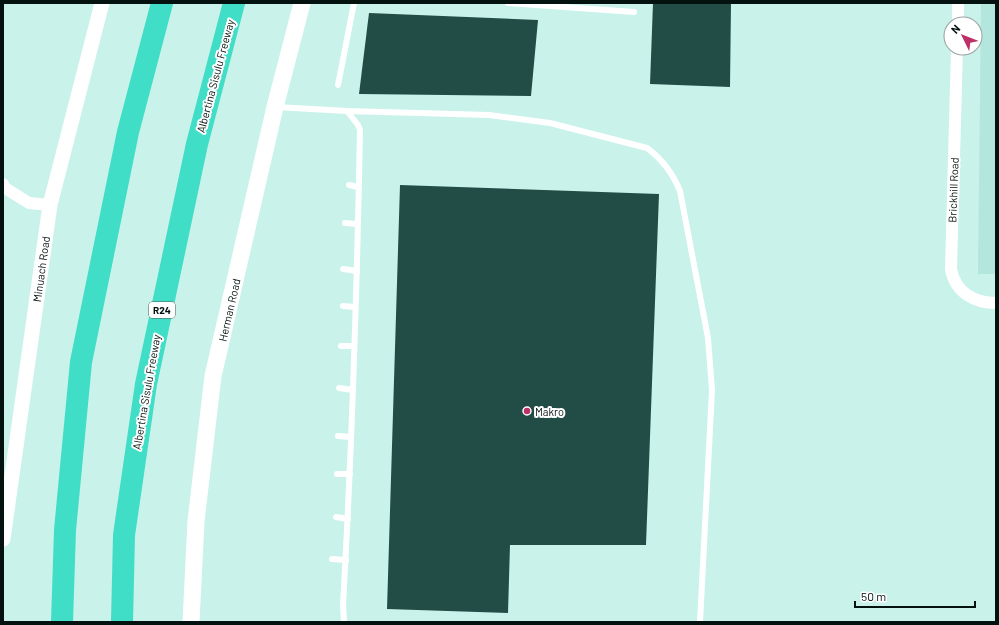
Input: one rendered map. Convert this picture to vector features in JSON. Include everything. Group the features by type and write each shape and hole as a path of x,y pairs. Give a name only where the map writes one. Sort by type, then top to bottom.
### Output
{"highway":[{"path":"62,622 65,530 81,362 128,132 162,3"},
{"name":"Albertina Sisulu Freeway","path":"122,622 124,534 146,384 197,144 234,3"}],"main road":[{"name":"Herman Road","path":"191,622 196,521 214,376 275,107 302,3"}],"street":[{"name":"Minuach Road","path":"3,539 50,205 102,3"},
{"path":"958,3 958,16"},
{"name":"Brickhill Road","path":"957,56 951,269 953,278 966,294 975,299 988,303 996,303"},
{"path":"3,184 5,188 29,203 50,205"}],"lane":[{"path":"338,85 354,3"},
{"path":"508,3 634,12"},
{"path":"275,107 347,112 489,115 550,123 647,148 656,155 675,179 680,191 708,338 712,390 700,622"},
{"path":"344,622 343,605 350,474 357,271 360,130 358,125 347,112"},
{"path":"349,185 358,187"},
{"path":"345,223 358,224"},
{"path":"343,269 357,271"},
{"path":"343,306 355,307"},
{"path":"341,346 354,346"},
{"path":"339,388 353,390"},
{"path":"338,436 351,437"},
{"path":"337,474 350,474"},
{"path":"336,517 348,519"},
{"path":"332,559 346,560"}],"shaded area":[{"path":"981,3 996,3 996,274 978,274 980,56 983,56 983,16 981,16"}],"building":[{"path":"653,3 731,3 730,87 650,84"},
{"path":"369,13 538,20 531,96 359,94"},
{"path":"400,185 659,194 646,545 510,545 508,613 387,609"}],"place":[{"name":"Makro","path":"527,411"}]}
